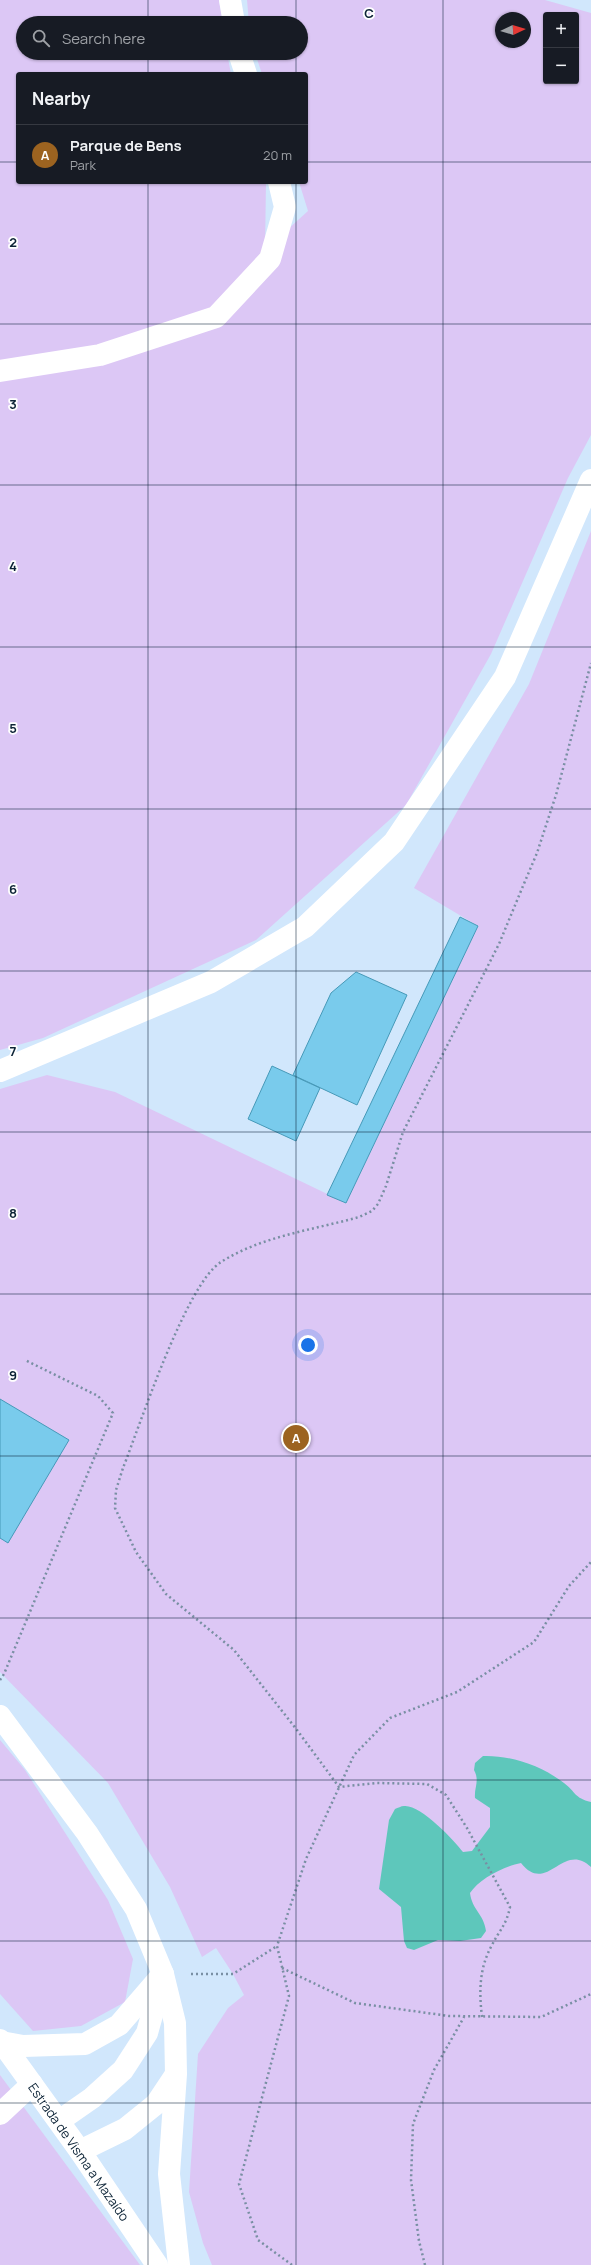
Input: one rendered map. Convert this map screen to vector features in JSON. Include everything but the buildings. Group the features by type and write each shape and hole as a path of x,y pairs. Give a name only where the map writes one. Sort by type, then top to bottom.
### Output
{"street":[{"path":"230,0 233,16"},
{"path":"241,60 245,72"},
{"path":"0,371 100,355 216,317 270,259 285,207 279,184"},
{"path":"0,1071 211,982 305,927 394,842 505,677 591,480"},
{"path":"0,1716 87,1833 136,1909 163,1974 175,2024 176,2074 169,2174 179,2265"},
{"path":"1,2041 23,2046 85,2044 119,2025 163,1974"},
{"path":"59,2121 92,2098 122,2070 147,2033 163,1974"},
{"name":"Estrada de Visma a Mazaído","path":"1,2041 80,2151 157,2265"},
{"path":"80,2151 125,2129 156,2104 176,2074"},
{"path":"0,2114 32,2084"}],"path":[{"path":"339,1787 297,1730 234,1650 166,1594 136,1552 115,1508 116,1490 123,1468 181,1324 195,1294 208,1274 220,1263 245,1248 359,1217 372,1211 378,1204 386,1186 403,1132 499,944 537,853 556,795 591,663"},
{"path":"0,1680 4,1674 113,1414 98,1396 25,1360"},
{"path":"292,2265 258,2240 239,2184 289,1996 277,1946 306,1859 354,1755 390,1718 457,1692 534,1642 569,1586 591,1562"},
{"path":"339,1787 376,1783 428,1784 446,1795 467,1828 510,1907 507,1923 492,1945 482,1969 480,1998 482,2017"},
{"path":"163,1974 233,1974 277,1946"},
{"path":"282,1968 355,2003 449,2016 542,2017 591,1994"},
{"path":"426,2265 419,2241 411,2180 413,2124 434,2070 465,2016"}],"shaded area":[{"path":"0,0 219,0 222,16 16,16 16,60 228,60 231,72 16,72 16,184 266,184 265,250 308,211 300,184 308,184 308,72 261,72 257,60 308,60 308,16 248,16 247,0 545,0 591,13 591,435 568,478 491,654 406,805 256,940 43,1038 0,1050"},
{"path":"591,531 591,2265 212,2265 203,2243 189,2192 198,2054 228,2008 244,1995 233,1974 216,1948 202,1957 170,1887 108,1783 0,1672 0,1089 47,1075 115,1092 346,1203 478,926 414,888 529,684"},
{"path":"0,1740 25,1770 108,1900 133,1959 125,2002 81,2026 33,2031 0,1994"},
{"path":"483,1756 504,1757 526,1763 546,1771 568,1786 578,1797 591,1802 591,1867 581,1860 572,1860 547,1872 539,1874 530,1872 521,1863 500,1870 479,1883 470,1893 473,1904 485,1925 486,1931 481,1938 460,1941 438,1940 414,1950 407,1948 404,1941 401,1907 379,1889 389,1820 395,1809 403,1806 411,1807 436,1824 463,1852 472,1851 490,1827 490,1808 475,1798 477,1777 474,1770 475,1763"},
{"path":"0,2075 140,2265 0,2265"}],"place":[{"name":"Parque de Bens","path":"296,1438"}]}
